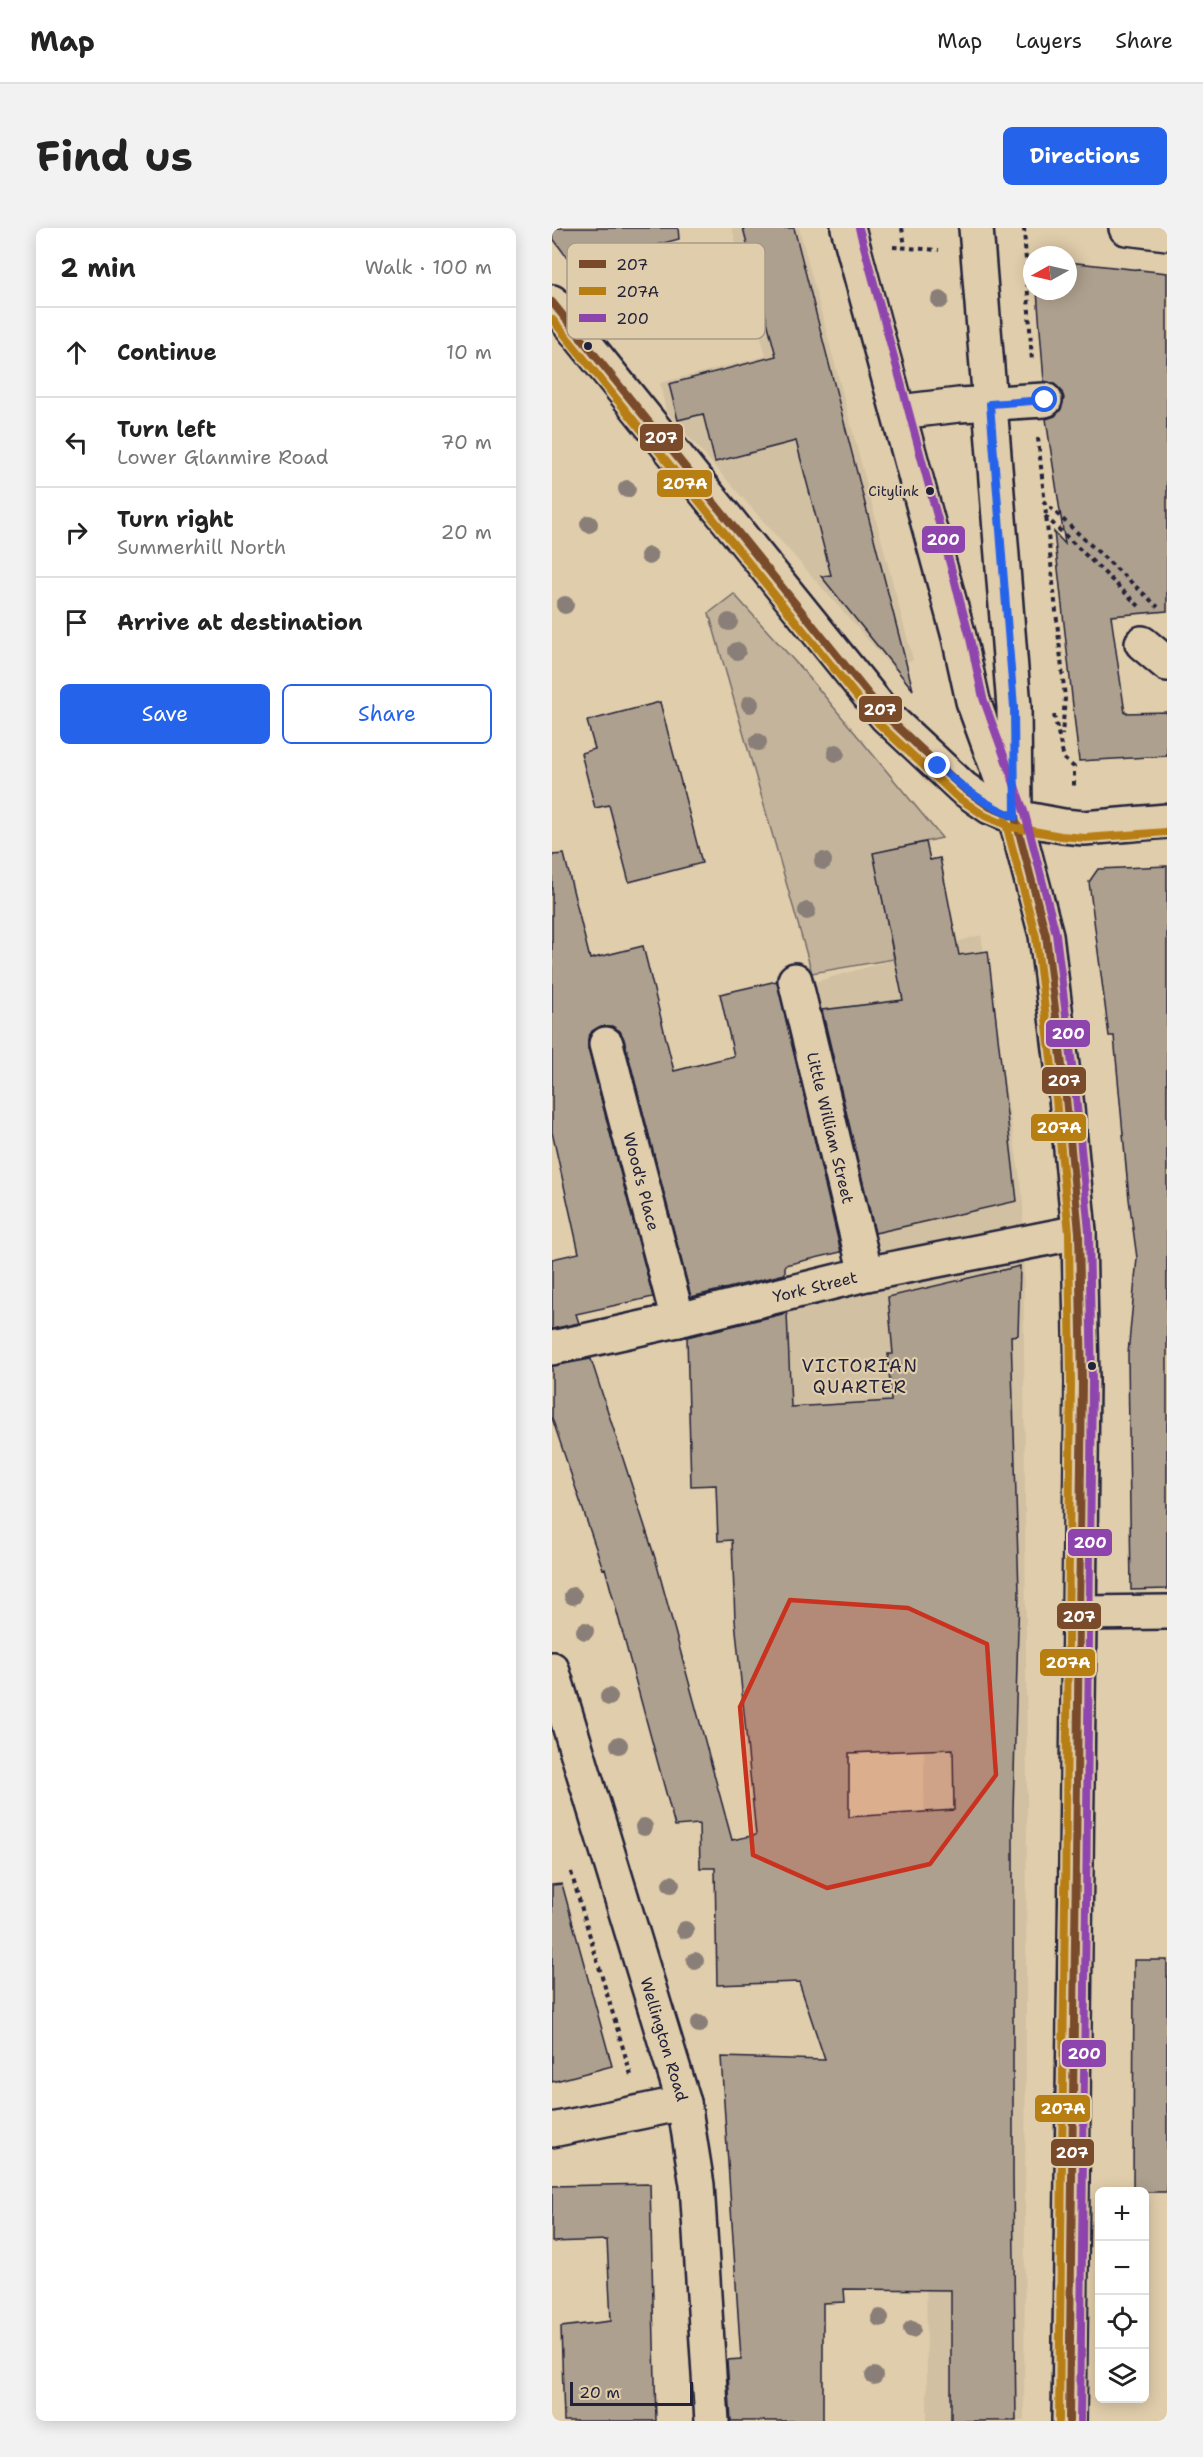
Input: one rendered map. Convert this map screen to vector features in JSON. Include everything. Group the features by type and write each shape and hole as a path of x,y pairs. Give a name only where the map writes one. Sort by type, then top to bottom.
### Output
{"main road":[{"path":"848,228 959,637 973,701 1015,817 1046,935 1066,1098 1079,1232 1082,1382 1069,2421"},
{"path":"976,228 1014,707 1015,817"},
{"path":"1126,228 1167,233"},
{"path":"552,302 567,321"},
{"path":"582,339 886,716 963,788 990,807 1015,817 1084,828 1167,821"},
{"path":"899,412 1045,400"},
{"path":"1142,643 1167,664"},
{"name":"Little William Street","path":"795,980 866,1274"},
{"name":"Wood's Place","path":"606,1044 678,1320"},
{"name":"York Street","path":"552,1348 866,1274 1079,1232"},
{"path":"1080,1613 1167,1612"},
{"name":"Wellington Road","path":"552,1669 684,2103 697,2185 712,2421"},
{"path":"552,2130 684,2103"}],"path":[{"path":"902,228 905,246 943,251"},
{"path":"1024,228 1025,246"},
{"path":"1074,773 1074,767 1064,759 1062,739 1065,698 1043,501 1158,607"},
{"path":"1045,515 1142,610"},
{"path":"1051,705 1062,739"},
{"path":"568,1864 641,2112"}],"highlighted area":[{"path":"790,1600 908,1608 987,1644 996,1775 930,1864 827,1888 753,1855 740,1707"}],"shaded area":[{"path":"732,228 799,228 913,660 892,667 666,411 660,383 766,356 761,339 765,339 765,243 736,243"},
{"path":"734,594 807,675 942,838 874,853 894,959 812,973 709,613"},
{"path":"981,935 1023,1197 1027,1800 1024,2421 927,2421 923,1515 777,1519 751,1314 886,1285 856,1121 842,1113 811,983"}],"building":[{"path":"552,228 678,228 679,239 664,243 567,243 567,257 552,237"},
{"path":"743,228 794,228 913,690 821,576 831,575 796,441 715,462 703,414 678,420 669,384 776,356 765,313 765,243 747,243"},
{"path":"1077,263 1167,273 1167,611 1111,616 1125,713 1167,712 1167,756 1079,761 1054,532 1065,544 1046,419 1055,416 1061,409 1064,398 1061,390 1054,384 1044,381 1038,300 1077,300"},
{"path":"660,702 702,863 629,882 609,805 595,808 581,753 595,749 587,721"},
{"path":"926,842 930,860 940,858 959,955 988,951 1017,1201 875,1233 822,1010 903,1000 873,853"},
{"path":"564,854 590,959 643,946 674,1071 734,1056 720,994 777,981 841,1252 785,1265 785,1274 691,1297 624,1039 620,1031 612,1026 601,1026 592,1031 588,1038 588,1049 653,1297 576,1314 579,1323 552,1329 552,1259 579,1253 552,1132 552,855"},
{"path":"1167,866 1167,1589 1131,1590 1128,1354 1137,1258 1129,1199 1114,1036 1109,1036 1089,882 1098,869"},
{"path":"1020,1266 1018,1335 1011,1336 1019,1592 1013,1810 1013,2177 1016,2421 951,2421 951,2290 844,2289 845,2302 823,2303 823,2421 731,2421 727,2360 741,2359 721,2057 825,2060 799,1982 717,1985 715,1868 700,1868 699,1824 675,1826 605,1568 603,1569 552,1418 552,1366 591,1359 655,1558 732,1840 756,1835 735,1620 732,1540 718,1541 716,1485 691,1486 687,1337 787,1313 791,1407 891,1401 888,1354 893,1354 888,1297","holes":["953,1749 954,1810 849,1817 849,1753"]},
{"path":"562,1884 612,2066 552,2082 552,1885"},
{"path":"1134,1960 1167,1960 1167,2192 1149,2192 1149,2187 1133,2187"},
{"path":"650,2184 656,2421 564,2421 561,2327 611,2321 607,2240 552,2242 552,2186"}],"transit line":[{"name":"200","path":"859,228 969,634 983,698 1025,814 1056,934 1076,1097 1089,1231 1092,1382 1080,2421"},
{"name":"207","path":"552,302 567,321"},
{"name":"207A","path":"552,319 567,338"},
{"name":"207A","path":"568,339 878,723 956,796 985,816 1011,827 1061,836 1085,838 1167,832"},
{"name":"207","path":"582,339 886,716 963,788 990,807 1015,817"},
{"name":"207","path":"1015,817 1046,935 1066,1098 1079,1232 1082,1382 1069,2421"},
{"name":"207A","path":"1005,820 1036,937 1056,1099 1069,1233 1071,1382 1059,2421"}],"place":[{"name":"Citylink","path":"930,491"}],"district":[{"name":"VICTORIAN QUARTER","path":"860,1376"}],"route":[{"path":"938,766 990,807 1015,817 1014,707 990,404 1045,400"}]}
